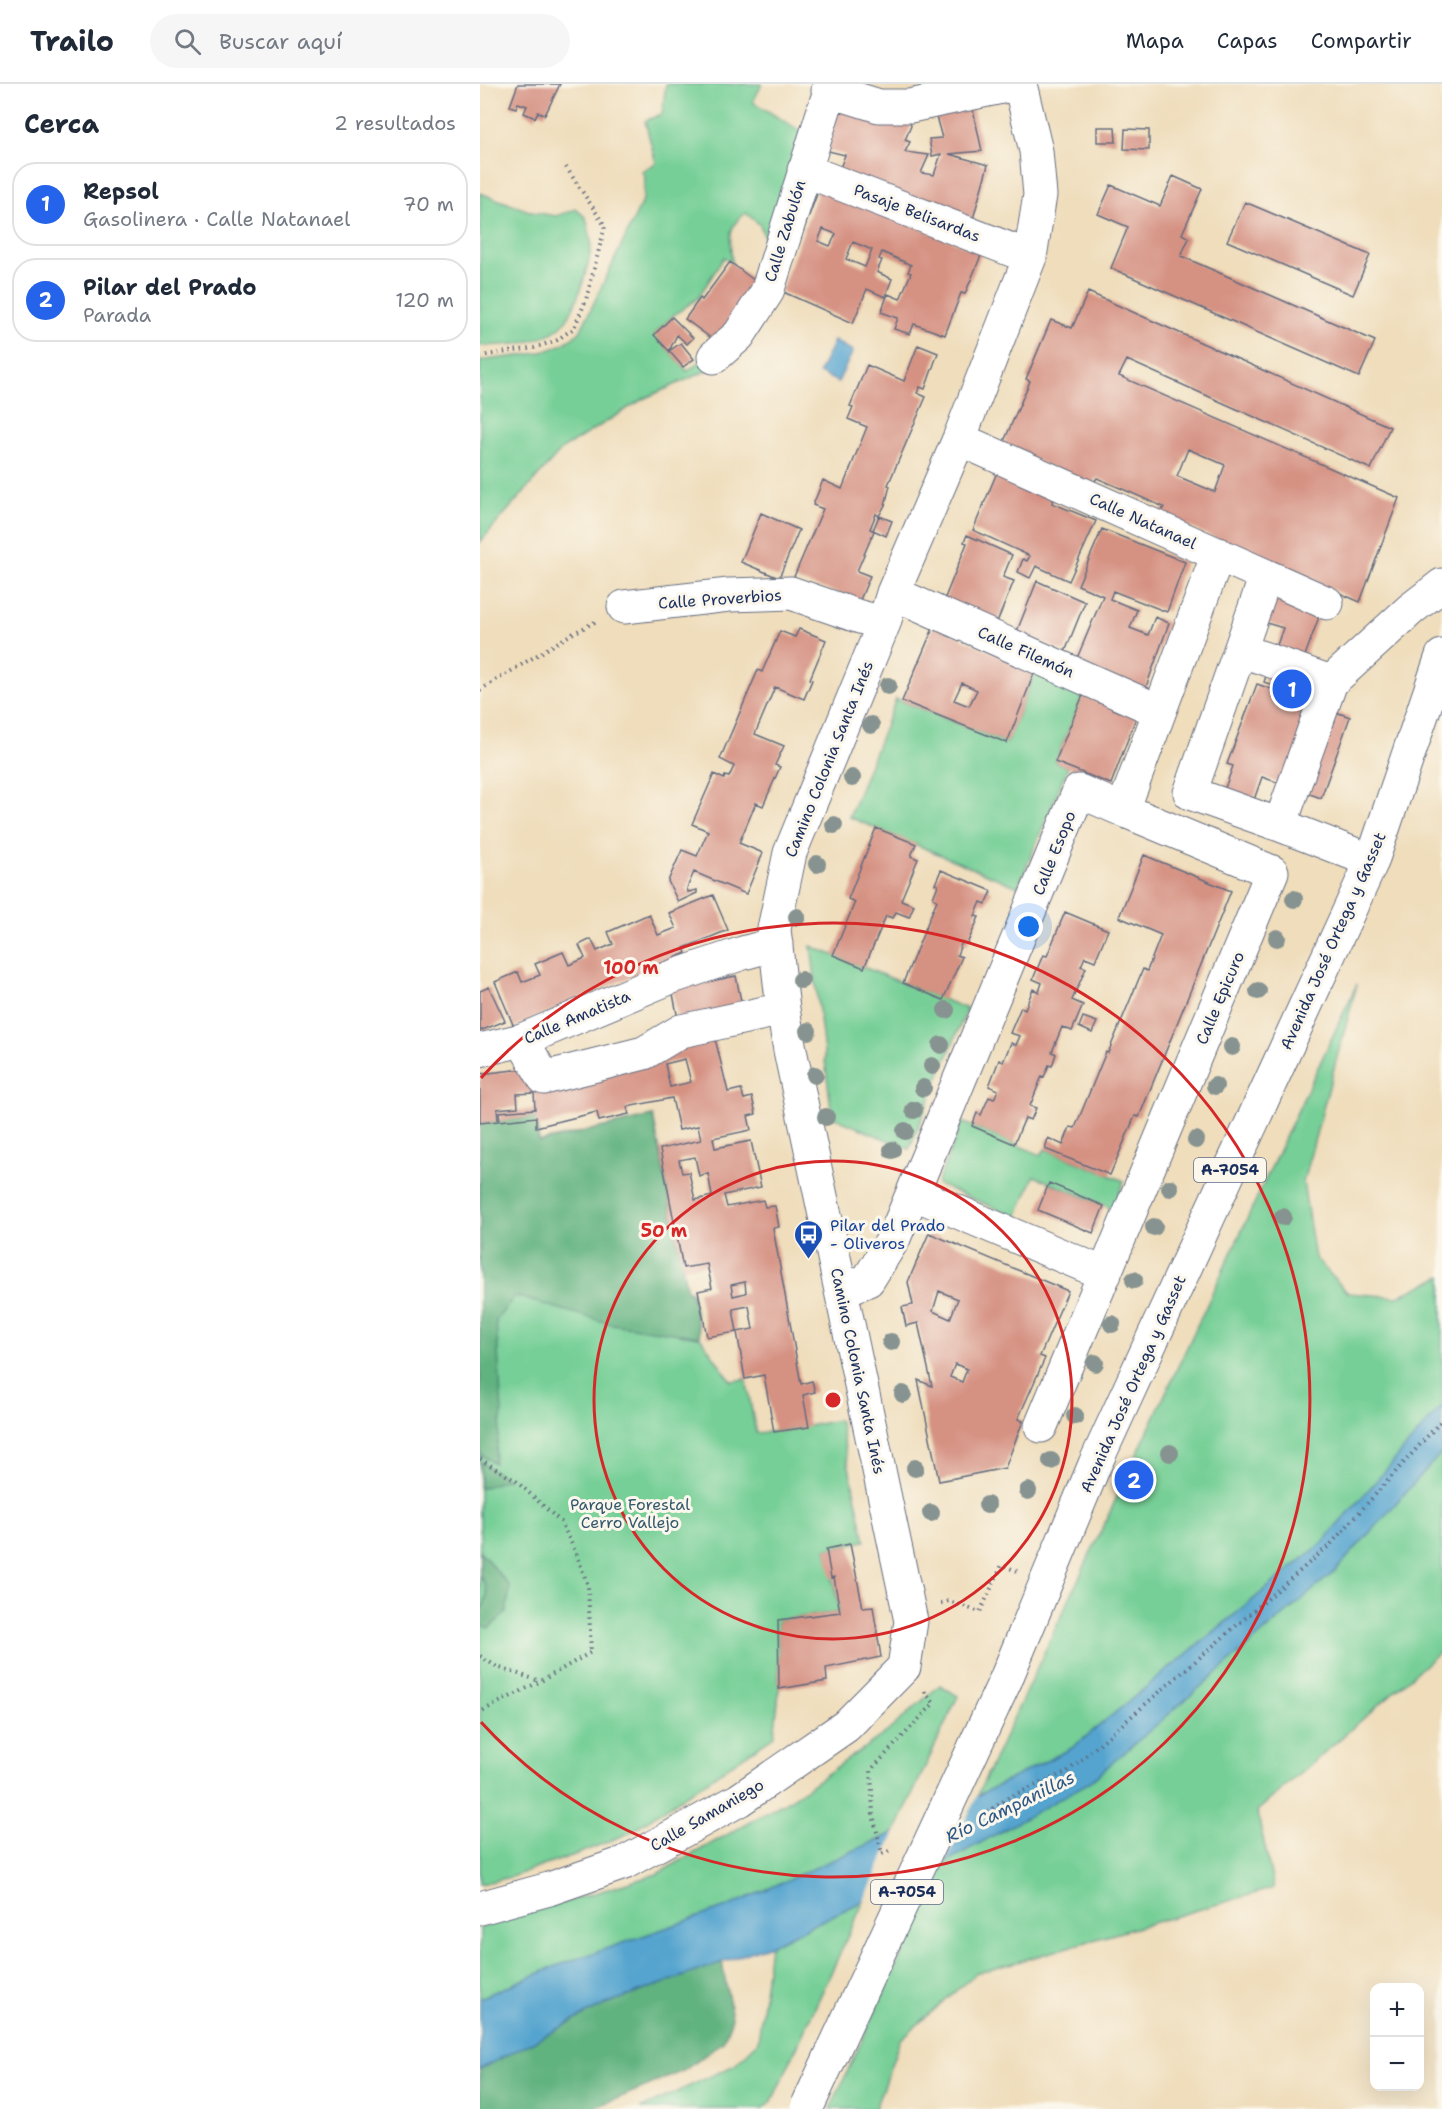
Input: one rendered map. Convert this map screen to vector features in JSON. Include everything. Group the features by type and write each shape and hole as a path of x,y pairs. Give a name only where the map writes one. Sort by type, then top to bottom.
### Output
{"street":[{"path":"830,87 879,106 910,106 1018,84"},
{"name":"Camino Colonia Santa Inés","path":"904,1667 911,1622 842,1291 808,1142 783,1010 774,929 790,853 959,439 1030,257 1040,195 1036,151 1018,84"},
{"name":"Calle Zabulón","path":"714,357 739,335 767,292 830,87"},
{"name":"Pasaje Belisardas","path":"804,170 1030,257"},
{"name":"Calle Natanael","path":"959,439 1327,603"},
{"path":"1123,810 1218,554"},
{"path":"1266,576 1190,793 1372,861"},
{"path":"1280,825 1330,682 1411,609 1442,585"},
{"name":"Calle Proverbios","path":"624,607 729,596 791,593 860,617 889,608"},
{"name":"Calle Filemón","path":"889,608 1159,711"},
{"path":"1240,650 1330,682"},
{"name":"Avenida José Ortega y Gasset","path":"807,2107 1006,1679 1095,1464 1372,861 1442,656"},
{"name":"Calle Esopo","path":"842,1291 868,1280 894,1238 1079,791 1123,810"},
{"name":"Calle Epicuro","path":"1041,1426 1272,872 1123,810"},
{"name":"Calle Amatista","path":"480,1050 522,1040 669,978 743,953 776,945"},
{"path":"522,1040 544,1078 644,1053 681,1031 783,1010"},
{"path":"913,1193 1105,1274"},
{"name":"Calle Samaniego","path":"480,1908 549,1889 624,1863 739,1800 846,1726 904,1667"}],"path":[{"path":"480,356 534,348 557,340 574,328 586,300 605,226 566,167"},
{"path":"480,690 570,634 624,607"},
{"path":"977,1820 1009,1797 1067,1772 1331,1544 1442,1420"},
{"path":"480,1459 516,1481 561,1522 588,1586 591,1652 480,1712"},
{"path":"937,1604 949,1601 980,1612 1002,1565 1023,1574"},
{"path":"480,1656 497,1667 541,1681"},
{"path":"893,1850 882,1854 873,1815 871,1770 934,1703 904,1667"}],"green space":[{"path":"666,84 762,84 753,102 807,135 766,243 760,225 746,213 732,229 730,241 732,263 724,257 698,298 674,315 655,334 687,371 704,359 708,370 643,399 562,449 480,542 480,361 544,351 568,341 580,332 643,200 645,177 642,171 656,163 645,121 662,114"},
{"path":"480,193 532,212 556,216 576,209 586,218 591,245 581,289 566,321 552,333 522,343 480,346"},
{"path":"1035,671 1085,690 1055,762 1068,767 1018,887 849,817 896,699 1007,743"},
{"path":"811,946 967,1009 909,1149 832,1117"},
{"path":"1357,984 1303,1182 1315,1258 1348,1293 1397,1297 1442,1276 1442,1406 1322,1543 1072,1748 977,1796"},
{"name":"Parque Forestal Cerro Vallejo","path":"653,1116 687,1292 691,1291 700,1337 731,1381 746,1379 756,1433 789,1430 839,1420 865,1541 826,1549 840,1612 778,1620 779,1692 774,1736 629,1833 511,1877 480,1884 480,1123 536,1117 539,1142"},
{"path":"653,1116 687,1292 691,1291 700,1337 612,1324 515,1296 496,1320 502,1414 494,1463 480,1454 480,1123 536,1117 539,1142"},
{"path":"962,1122 1041,1155 1045,1149 1124,1181 1113,1209 1034,1176 1017,1217 937,1184"},
{"path":"1442,1452 1442,1650 1257,1811 1274,1888 975,1974 900,2040 875,2109 830,2109 944,1863 1090,1782 1336,1570"},
{"path":"480,1462 507,1479 480,1489"},
{"path":"480,1551 510,1587 506,1613 489,1628 480,1625 480,1612 487,1595 485,1584 480,1576"},
{"path":"940,1685 958,1696 895,1832 727,1907 559,1965 480,1998 480,1928 657,1874 791,1799 888,1731"},
{"path":"864,1901 772,2101 763,2109 640,2109 735,2065 758,2042 770,1945"},
{"path":"722,1962 732,2018 723,2042 683,2071 592,2109 480,2109 480,2069 606,2004"}],"water":[{"path":"834,341 853,351 838,382 819,373"},
{"name":"Río Campanillas","path":"1442,1406 1442,1452 1336,1570 1090,1782 944,1863 770,1945 606,2004 480,2069 480,1998 559,1965 727,1907 977,1796 1072,1748 1322,1543"}],"pier":[{"path":"979,1792 942,1868 862,1905 897,1828"}],"building":[{"path":"518,84 560,84 545,115 538,112 535,118 524,113 527,106 518,103 516,108 510,106"},
{"path":"972,105 982,151 949,154 988,165 973,219 838,173 845,155 820,149 830,106 909,118 911,126 905,140 910,142 905,152 929,155 921,173 934,175 941,154 932,156 929,139 942,138 935,113"},
{"path":"1097,127 1115,127 1116,142 1097,142"},
{"path":"1125,129 1149,130 1149,150 1124,149"},
{"path":"1173,176 1202,189 1182,234 1189,238 1181,256 1375,341 1359,377 1111,268 1128,227 1098,214 1111,185 1160,206"},
{"path":"820,186 982,253 965,294 961,293 945,335 914,324 910,334 894,329 898,318 881,312 888,294 900,299 911,273 908,272 911,265 882,252 879,259 882,260 877,272 892,279 885,297 867,289 853,323 781,291","holes":["823,229 836,234 830,246 818,241","853,242 872,250 865,267 846,259"]},
{"path":"1245,202 1370,255 1353,295 1227,241"},
{"path":"730,262 763,287 715,341 685,319"},
{"path":"1088,292 1390,427 1371,469 1127,360 1119,376 1399,498 1360,602 1160,514 1164,507 1097,478 1092,485 1002,446 1030,381 1026,379 1051,320 1072,328","holes":["1188,449 1225,465 1215,492 1177,476"]},
{"path":"672,317 693,338 687,344 677,335 669,351 654,335"},
{"path":"681,343 694,359 683,367 669,351"},
{"path":"918,345 938,353 925,389 920,387 917,393 926,397 888,485 890,486 885,505 879,516 876,514 870,529 874,531 857,571 870,576 860,600 793,579 823,509 813,505 823,480 842,489 867,427 848,419 853,407 850,406 867,365 904,381"},
{"path":"998,470 1055,495 1052,503 1096,521 1069,581 1036,566 1030,578 1018,572 1023,559 1027,561 1030,556 973,530"},
{"path":"761,513 799,530 779,578 741,562"},
{"path":"879,516 892,521 886,536 873,530"},
{"path":"1102,529 1185,562 1167,612 1113,591 1110,599 1137,610 1130,628 1148,635 1155,617 1169,623 1145,690 1075,663 1103,596 1078,585"},
{"path":"967,535 1012,555 1003,577 1014,581 995,627 942,605 967,543 964,542"},
{"path":"1037,581 1085,602 1065,652 1017,631"},
{"path":"1273,594 1320,614 1292,692 1264,682 1283,628 1263,622"},
{"path":"934,626 1035,671 1007,743 902,701","holes":["962,683 977,690 969,706 954,700"]},
{"path":"799,629 826,640 804,699 775,687 755,734 784,746 775,765 780,767 763,806 756,803 739,843 763,853 746,894 694,872 687,888 688,892 697,890 697,893 678,902 668,881 682,850 697,856 708,831 692,824 714,774 724,779 725,776 729,777 734,766 720,759 758,670 762,672 780,631 795,637"},
{"path":"1257,684 1350,717 1321,798 1262,777 1248,817 1218,807 1233,766 1227,764"},
{"path":"1083,695 1121,712 1137,715 1111,784 1055,762"},
{"path":"876,828 916,844 911,856 918,859 901,900 914,905 909,917 896,912 893,918 886,916 864,968 833,955 855,902 848,899"},
{"path":"1144,855 1231,891 1139,1117 1135,1116 1110,1175 1045,1149 1048,1138 1063,1145 1070,1127 1075,1128 1106,1052 1108,1053 1143,969 1147,971 1161,935 1119,917"},
{"path":"941,870 992,891 986,904 981,902 975,916 979,917 967,944 962,942 957,955 962,957 943,1000 903,983 937,900 933,898 938,885 935,884"},
{"path":"713,895 728,930 684,948 686,953 514,1027 495,982 518,972 522,982 540,975 535,964 563,952 569,965 585,958 579,945 591,939 597,951 613,944 608,932 649,914 658,935 676,928 669,913"},
{"path":"1065,912 1108,930 1095,961 1085,957 1081,966 1086,968 1072,1000 1083,1005 1072,1031 1062,1027 1052,1052 1056,1054 1052,1066 1049,1065 1044,1077 1042,1076 1030,1106 1036,1108 1031,1120 1025,1118 1014,1144 972,1126 977,1113 981,1115 989,1097 994,1099 998,1090 989,1086 999,1060 1003,1062 1011,1043 1016,1045 1020,1036 1010,1033 1021,1007 1025,1009 1033,989 1039,992 1042,983 1033,979 1043,955 1047,956"},
{"path":"736,976 743,1011 679,1024 672,989"},
{"path":"489,987 505,1021 480,1031 480,991"},
{"path":"1083,1017 1097,1022 1092,1033 1079,1027"},
{"path":"713,1030 728,1092 741,1089 744,1099 752,1097 756,1114 748,1116 751,1130 713,1138 715,1148 751,1141 761,1187 724,1195 727,1207 763,1200 765,1207 775,1206 779,1227 773,1228 801,1384 812,1381 815,1392 803,1395 809,1427 774,1432 764,1375 745,1379 737,1332 707,1337 698,1291 712,1288 707,1264 683,1268 660,1149 701,1140 698,1126 679,1130 672,1098 627,1107 629,1114 599,1121 597,1112 536,1127 536,1117 500,1121 499,1112 535,1109 534,1093 517,1094 518,1107 497,1109 498,1121 480,1123 480,1074 514,1070 532,1071","holes":["685,1059 691,1082 670,1087 665,1064","695,1157 699,1176 708,1173 712,1196 695,1200 689,1172 682,1173 679,1160","745,1282 746,1293 733,1296 731,1285","749,1306 753,1329 737,1332 733,1309"]},
{"path":"1049,1183 1104,1206 1093,1233 1038,1210"},
{"path":"929,1233 1068,1291 1040,1356 1045,1358 1018,1419 1023,1421 1005,1468 939,1481 918,1380 932,1386 918,1323 906,1326 902,1307 913,1305 908,1282","holes":["939,1291 958,1299 950,1319 933,1311","955,1364 967,1369 962,1382 950,1377"]},
{"path":"850,1544 863,1608 873,1607 881,1657 826,1668 827,1681 779,1689 778,1620 840,1612 826,1549"}],"place":[{"name":"Repsol","path":"1292,689"},
{"name":"Pilar del Prado - Oliveros","path":"809,1260"},
{"name":"Pilar del Prado","path":"1134,1480"}]}
